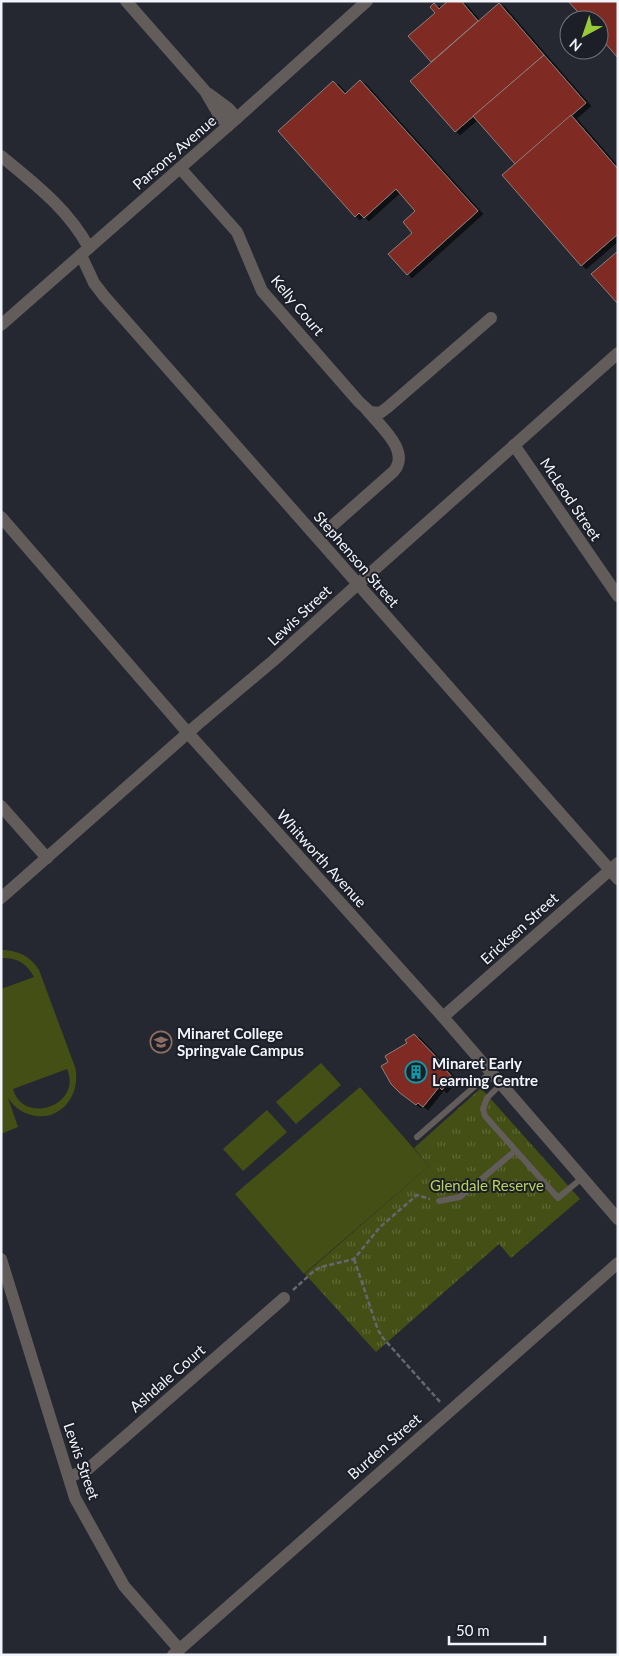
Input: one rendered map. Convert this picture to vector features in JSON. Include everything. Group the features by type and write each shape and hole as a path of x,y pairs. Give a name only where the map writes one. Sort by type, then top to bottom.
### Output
{"street":[{"path":"126,1 205,91 228,108 233,122"},
{"name":"Parsons Avenue","path":"1,325 233,122 367,1"},
{"name":"Stephenson Street","path":"1,156 52,199 75,225 94,283 104,296 615,871"},
{"name":"Kelly Court","path":"180,168 237,232 262,290 366,409 395,444 399,453 398,467 333,525"},
{"path":"366,409 375,413 384,410 492,318"},
{"name":"Lewis Street","path":"1,898 188,733 273,661 618,353"},
{"name":"McLeod Street","path":"514,446 618,596"},
{"name":"Whitworth Avenue","path":"1,518 188,733 443,1017 618,1219"},
{"path":"1,806 47,858"},
{"name":"Ericksen Street","path":"443,1017 615,871"},
{"name":"Lewis Street","path":"1,1259 75,1498 124,1586 176,1652"},
{"name":"Burden Street","path":"176,1652 618,1263"},
{"name":"Ashdale Court","path":"69,1477 88,1469 284,1298"}],"lane":[{"path":"417,1137 490,1073"},
{"path":"500,1085 487,1098 483,1109 485,1116 515,1151 558,1198 582,1178"},
{"path":"439,1201 460,1198 515,1151"}],"path":[{"path":"284,1298 321,1267 354,1259 380,1228 417,1195 439,1201"},
{"path":"354,1259 375,1321 383,1338 447,1413"}],"green space":[{"path":"1,950 13,951 28,958 39,970 75,1067 76,1078 75,1088 66,1105 49,1115 39,1116 25,1113 8,1098 18,1127 1,1134 1,989 34,977 21,962 1,958","holes":["67,1069 70,1082 67,1093 60,1101 50,1106 39,1108 28,1107 19,1100 13,1089"]},
{"path":"321,1063 341,1085 296,1124 276,1102"},
{"path":"360,1087 429,1166 304,1274 235,1194"},
{"name":"Glendale Reserve","path":"481,1088 580,1199 511,1258 499,1244 376,1352 305,1274 429,1166 414,1148"},
{"path":"267,1110 287,1132 243,1171 223,1149"}],"building":[{"path":"448,1 461,1 478,21 431,62 408,36 435,13 430,7 434,3 439,9"},
{"path":"568,1 618,1 618,58 609,48 609,10 576,10"},
{"path":"499,3 544,55 455,132 410,81"},
{"path":"544,55 586,103 515,164 473,116"},
{"path":"360,80 478,211 407,275 388,254 412,233 403,222 415,211 396,189 364,218 359,213 355,217 278,131 333,81 345,94"},
{"path":"571,115 618,169 618,234 581,266 502,175"},
{"path":"618,251 618,304 591,274"},
{"name":"Minaret Early Learning Centre","path":"414,1034 440,1061 452,1077 442,1090 439,1087 423,1107 418,1103 416,1105 400,1093 391,1084 381,1066 388,1062 385,1056 407,1043 405,1040"}],"place":[{"name":"Minaret College Springvale Campus","path":"161,1042"},
{"name":"Minaret Early Learning Centre","path":"416,1072"}]}
